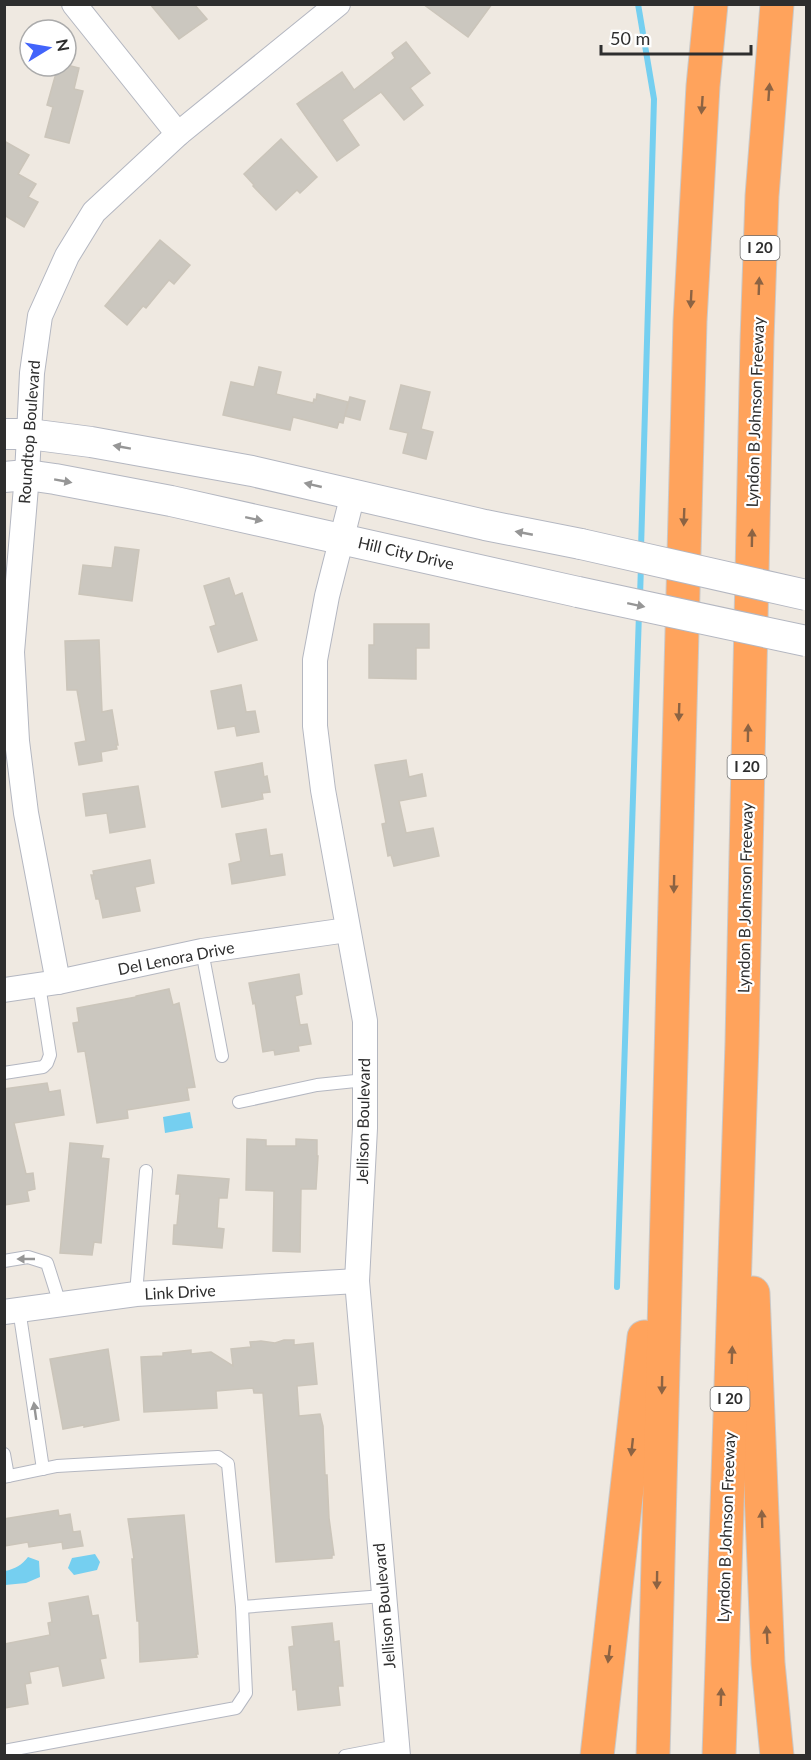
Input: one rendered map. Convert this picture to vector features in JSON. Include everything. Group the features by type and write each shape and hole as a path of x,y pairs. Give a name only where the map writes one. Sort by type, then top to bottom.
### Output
{"highway":[{"path":"653,1755 689,333 699,144 711,4"},
{"name":"Lyndon B Johnson Freeway","path":"719,1755 742,1043 757,340 762,196 777,4"},
{"path":"742,1043 767,1653 777,1755"},
{"path":"597,1755 634,1434 669,1096"}],"street":[{"path":"74,4 178,134"},
{"name":"Roundtop Boulevard","path":"48,983 16,741 12,652 17,434 32,373 40,316 67,256 94,212 178,134 338,4"},
{"path":"17,434 91,442 252,471 485,525 581,544 807,595"},
{"name":"Hill City Drive","path":"16,476 171,501 807,641"},
{"name":"Jellison Boulevard","path":"353,494 327,596 315,660 315,726 323,790 365,1021 365,1128 357,1281 398,1751"},
{"name":"Del Lenora Drive","path":"4,990 202,951 347,930"},
{"name":"Link Drive","path":"12,1310 136,1294 357,1281"}],"lane":[{"path":"202,951 222,1056"},
{"path":"4,1073 43,1066 47,1063 50,1055 48,983"},
{"path":"239,1102 317,1085 365,1080"},
{"path":"136,1294 146,1171"},
{"path":"4,1262 28,1257 47,1263 60,1304"},
{"path":"12,1310 43,1469"},
{"path":"4,1454 6,1476 57,1466 218,1457 228,1464 242,1607 246,1693 236,1708 4,1751"},
{"path":"242,1607 383,1596"},
{"path":"345,1755 398,1751"}],"water":[{"path":"190,1112 193,1128 165,1133 163,1117"},
{"path":"95,1554 100,1562 97,1570 74,1575 68,1568 72,1558"},
{"path":"28,1557 39,1561 40,1577 26,1583 5,1585 5,1571 18,1566"}],"building":[{"path":"150,4 194,4 207,19 179,39"},
{"path":"423,4 492,4 468,37"},
{"path":"406,42 430,73 410,88 423,105 404,120 381,92 342,120 359,145 337,161 297,104 342,72 354,90 395,58 392,53"},
{"path":"55,78 77,78 74,89 83,91 69,143 45,137 53,107 47,105"},
{"path":"281,139 317,177 300,193 297,190 276,210 244,174"},
{"path":"4,141 29,155 18,174 36,184 28,197 38,202 24,227 4,215"},
{"path":"160,240 190,265 174,284 169,280 146,308 143,306 127,325 105,306"},
{"path":"259,367 281,372 276,394 313,403 317,394 348,402 343,423 339,422 337,428 293,417 290,430 223,415 231,382 254,387"},
{"path":"401,385 430,392 421,429 433,432 426,459 403,453 408,433 390,429"},
{"path":"350,397 365,401 360,420 345,416"},
{"path":"115,547 139,550 132,601 79,594 83,565 112,568"},
{"path":"229,578 235,596 242,593 257,640 218,652 210,627 216,625 204,586"},
{"path":"374,624 429,624 429,648 416,648 416,679 369,678 369,645 374,645"},
{"path":"99,640 102,712 112,710 118,745 116,745 117,749 101,752 102,761 79,765 75,743 86,741 77,690 67,690 65,641"},
{"path":"241,685 246,712 255,711 259,732 237,736 235,726 218,729 211,691"},
{"path":"406,760 409,777 422,774 426,796 399,801 406,833 433,828 439,856 394,866 391,855 388,856 382,824 386,823 375,765"},
{"path":"262,763 270,792 262,793 263,799 222,807 215,772"},
{"path":"138,786 145,827 110,833 107,813 86,816 83,794"},
{"path":"266,829 270,856 282,854 285,875 232,884 229,864 241,861 236,834"},
{"path":"150,860 154,883 135,887 140,911 103,918 99,899 96,899 91,875 94,875 93,871"},
{"path":"299,974 302,994 295,996 300,1025 307,1024 311,1044 298,1046 299,1051 275,1055 274,1050 263,1052 255,1003 253,1004 249,983"},
{"path":"169,989 173,1005 179,1003 195,1087 187,1088 189,1100 127,1110 128,1118 97,1123 85,1051 78,1052 73,1023 79,1022 77,1008"},
{"path":"47,1083 49,1092 60,1090 64,1115 14,1123 26,1174 33,1173 35,1189 27,1191 29,1201 4,1205 4,1089"},
{"path":"247,1139 266,1140 266,1146 296,1146 296,1139 317,1140 316,1189 301,1189 300,1252 273,1251 274,1191 246,1190"},
{"path":"70,1143 103,1146 101,1158 109,1159 101,1243 94,1242 92,1255 60,1253"},
{"path":"178,1175 229,1179 227,1198 219,1198 217,1228 224,1229 222,1248 173,1244 180,1194 176,1194"},
{"path":"294,1340 294,1345 313,1343 317,1384 297,1386 299,1416 320,1414 323,1426 325,1475 327,1475 334,1555 332,1558 276,1562 263,1393 254,1393 253,1388 216,1391 217,1408 144,1412 141,1357 163,1356 163,1353 191,1350 191,1354 211,1352 233,1366 231,1349 251,1347 250,1342 275,1343"},
{"path":"108,1349 119,1420 63,1429 50,1359"},
{"path":"58,1510 59,1516 70,1514 73,1532 80,1531 83,1546 63,1549 62,1542 29,1547 28,1542 4,1546 4,1519"},
{"path":"184,1515 198,1654 196,1654 197,1657 140,1662 139,1621 137,1621 132,1559 134,1559 128,1519"},
{"path":"88,1596 92,1616 98,1615 106,1658 100,1659 104,1678 63,1686 59,1666 29,1672 31,1683 25,1684 28,1704 4,1708 4,1644 50,1635 48,1623 52,1622 49,1603"},
{"path":"332,1623 334,1642 339,1641 343,1686 338,1686 340,1705 298,1710 296,1689 293,1690 289,1647 294,1646 292,1627"}],"waterway":[{"path":"638,4 654,99 641,549"},
{"path":"640,597 641,565"},
{"path":"617,1287 639,613"}]}
